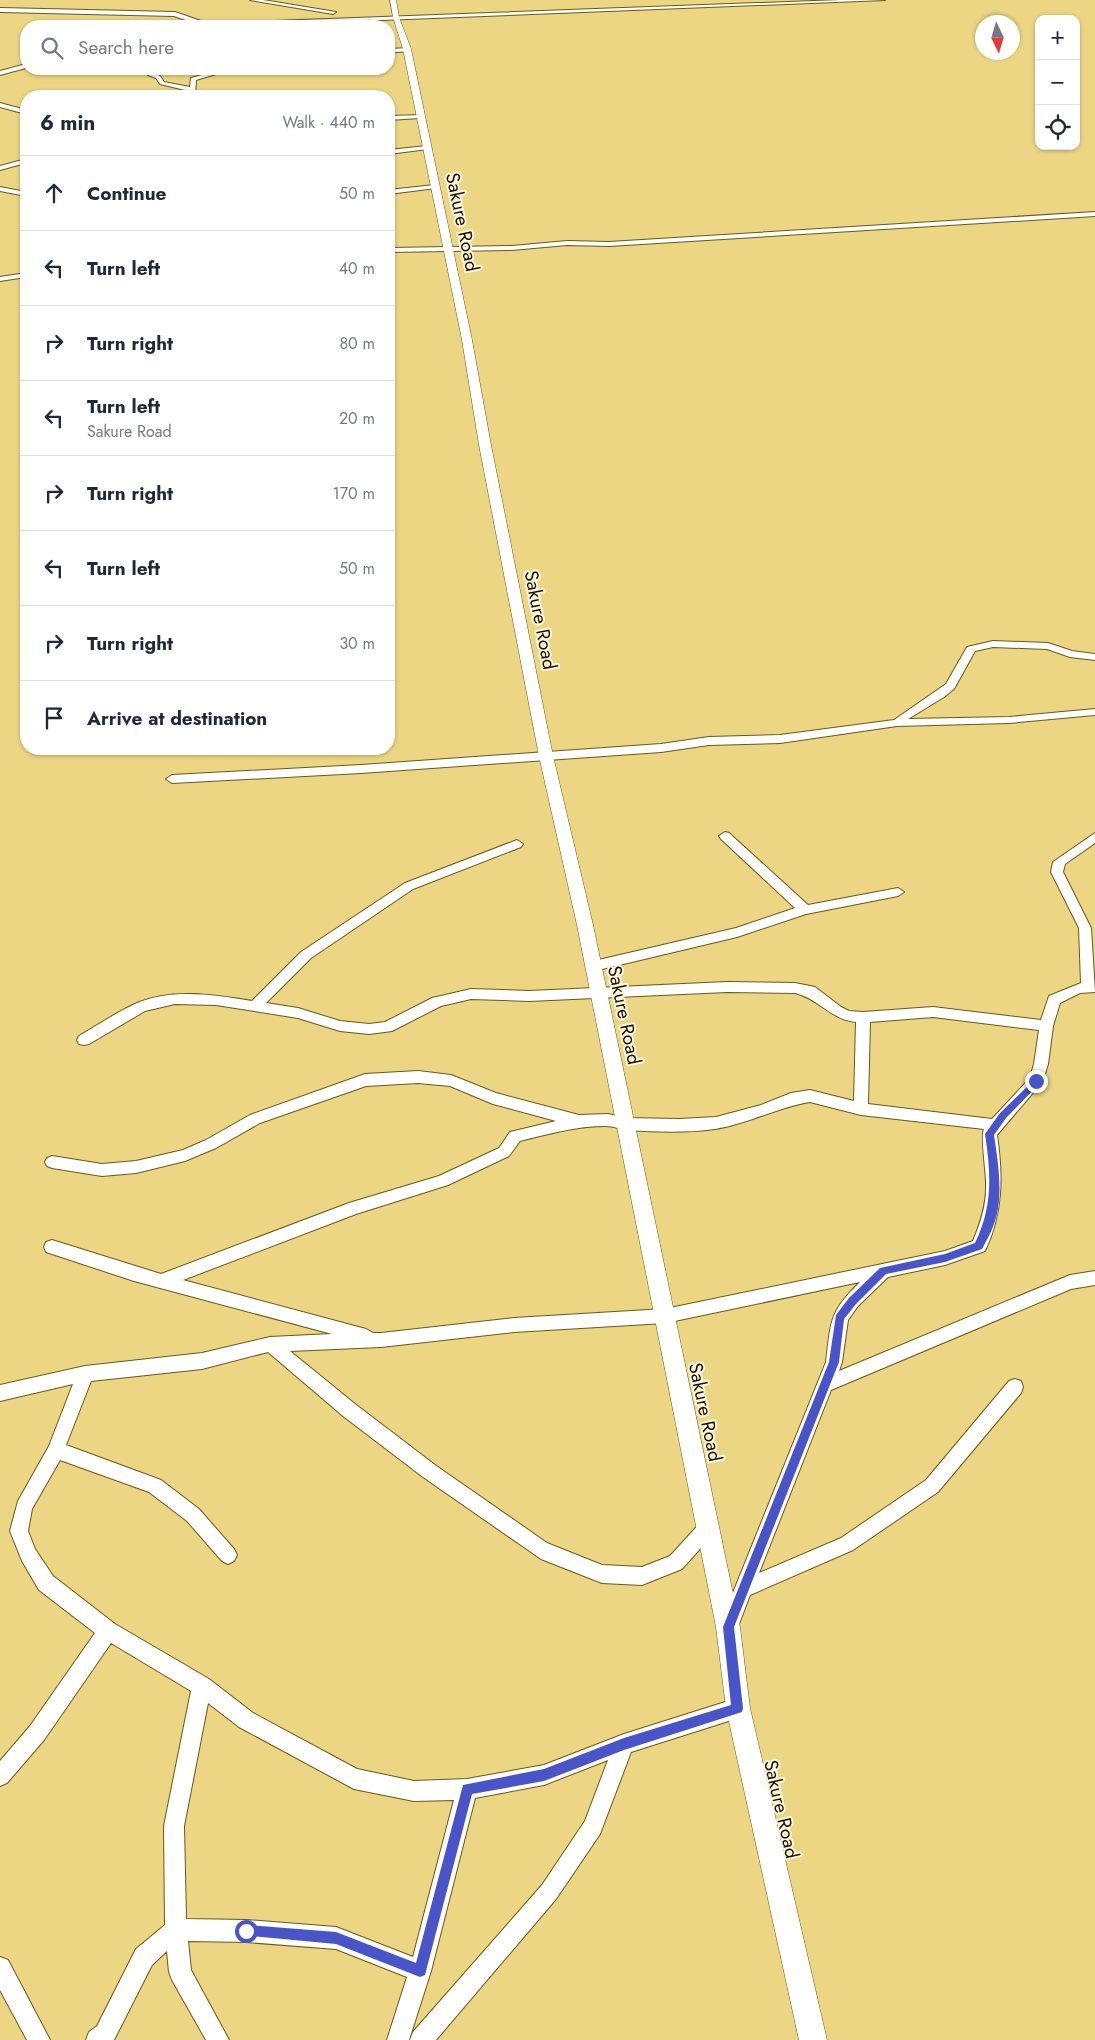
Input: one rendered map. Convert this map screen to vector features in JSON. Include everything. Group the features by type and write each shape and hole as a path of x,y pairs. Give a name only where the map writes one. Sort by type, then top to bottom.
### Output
{"street":[{"path":"253,0 320,12 342,13"},
{"name":"Sakure Road","path":"393,0 396,17 407,49 446,250 467,340 485,445 546,756 594,966 708,1527 728,1627 738,1708 813,2040"},
{"path":"344,20 882,0"},
{"path":"0,10 175,14 191,20"},
{"path":"348,13 371,19"},
{"path":"395,50 407,49"},
{"path":"0,73 20,67"},
{"path":"153,75 158,77 162,83 183,90"},
{"path":"192,90 193,80 208,75"},
{"path":"0,105 20,110"},
{"path":"395,118 420,116"},
{"path":"395,151 426,148"},
{"path":"0,168 20,163"},
{"path":"395,191 434,187"},
{"path":"0,189 20,193"},
{"path":"395,250 446,250 567,243 609,244 1095,214"},
{"path":"0,279 20,276"},
{"path":"897,723 904,715 949,689 971,650 993,644 1048,646 1070,654 1095,657"},
{"path":"172,779 361,769 661,748 709,741 780,739 897,723 1009,720 1095,712"},
{"path":"725,836 805,910"},
{"path":"0,1393 85,1374 202,1361 270,1344 381,1340 514,1325 665,1316 945,1258 978,1246 990,1223 994,1194 994,1166 989,1134 1036,1081 1041,1064 1046,1026 1054,1000 1069,992 1092,986 1085,928 1057,872 1058,862 1095,837"},
{"path":"255,1006 306,955 409,886 517,844"},
{"path":"594,966 737,932 805,910 898,892"},
{"path":"84,1040 141,1007 175,1000 216,1000 298,1013 340,1026 369,1029 387,1027 437,1002 471,994 530,996 727,987 795,988 810,991 836,1011 847,1016 863,1017 932,1012 1046,1026"},
{"path":"861,1109 864,1047 863,1017"},
{"path":"52,1162 102,1170 136,1167 185,1156 211,1144 255,1119 364,1080 418,1077 451,1081 493,1098 578,1121"},
{"path":"162,1282 354,1208 443,1181 504,1152 515,1136 578,1121 608,1120 626,1124 679,1125 716,1123 764,1110 792,1099 810,1096 861,1109 996,1125"},
{"path":"52,1247 162,1282 381,1340"},
{"path":"728,1627 834,1362 840,1318 852,1301 884,1271"},
{"path":"825,1385 1070,1282 1095,1278"},
{"path":"270,1344 349,1410 428,1471 541,1550 602,1574 642,1576 676,1563 708,1527"},
{"path":"85,1374 56,1450 24,1507 19,1531 28,1555 46,1583 108,1631 202,1686 246,1720 354,1779 414,1791 467,1789 544,1775 624,1744 738,1708"},
{"path":"743,1589 847,1544 932,1486 1015,1387"},
{"path":"56,1450 155,1486 193,1515 228,1555"},
{"path":"0,1776 37,1733 108,1631"},
{"path":"202,1686 174,1826 176,1930 180,1972 218,2040"},
{"path":"421,2040 554,1884 593,1828 624,1744"},
{"path":"398,2040 420,1971 467,1789"},
{"path":"97,2040 105,2034 144,1957 176,1930 246,1931 336,1938 420,1971"},
{"path":"0,1968 39,2040"}],"route":[{"path":"246,1931 336,1938 420,1971 467,1789 544,1775 624,1744 738,1708 728,1627 834,1362 840,1318 852,1301 884,1271 945,1258 978,1246 990,1223 994,1194 994,1166 989,1134 1036,1081"}]}
